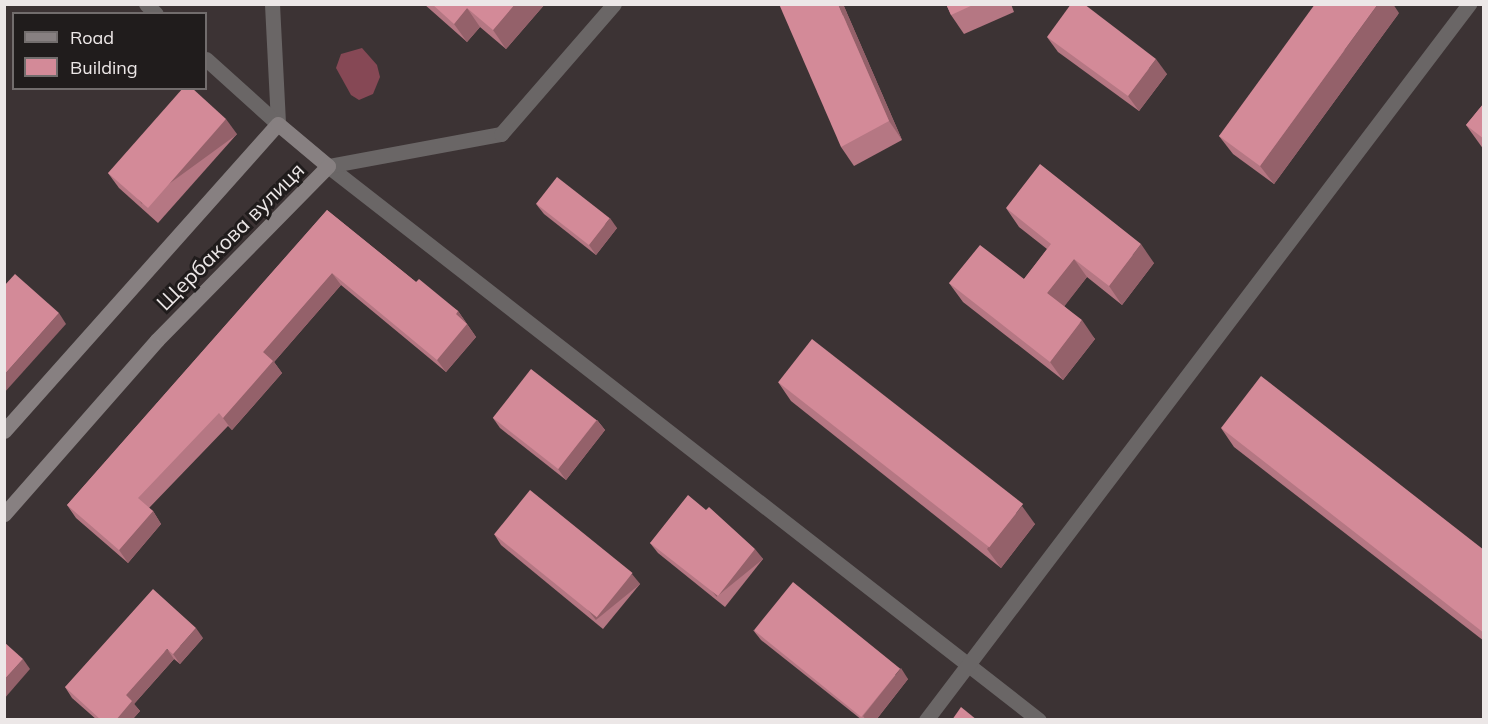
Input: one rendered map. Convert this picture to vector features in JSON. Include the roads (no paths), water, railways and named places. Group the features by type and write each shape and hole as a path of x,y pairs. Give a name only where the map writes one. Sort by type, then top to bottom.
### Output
{"street":[{"path":"272,4 278,124"},
{"name":"Щербакова вулиця","path":"4,514 157,340 328,166 501,134 614,4"},
{"path":"926,720 1468,4"},
{"path":"207,59 328,166 966,665 1040,720"},
{"name":"Щербакова вулиця","path":"4,430 278,124"}]}
